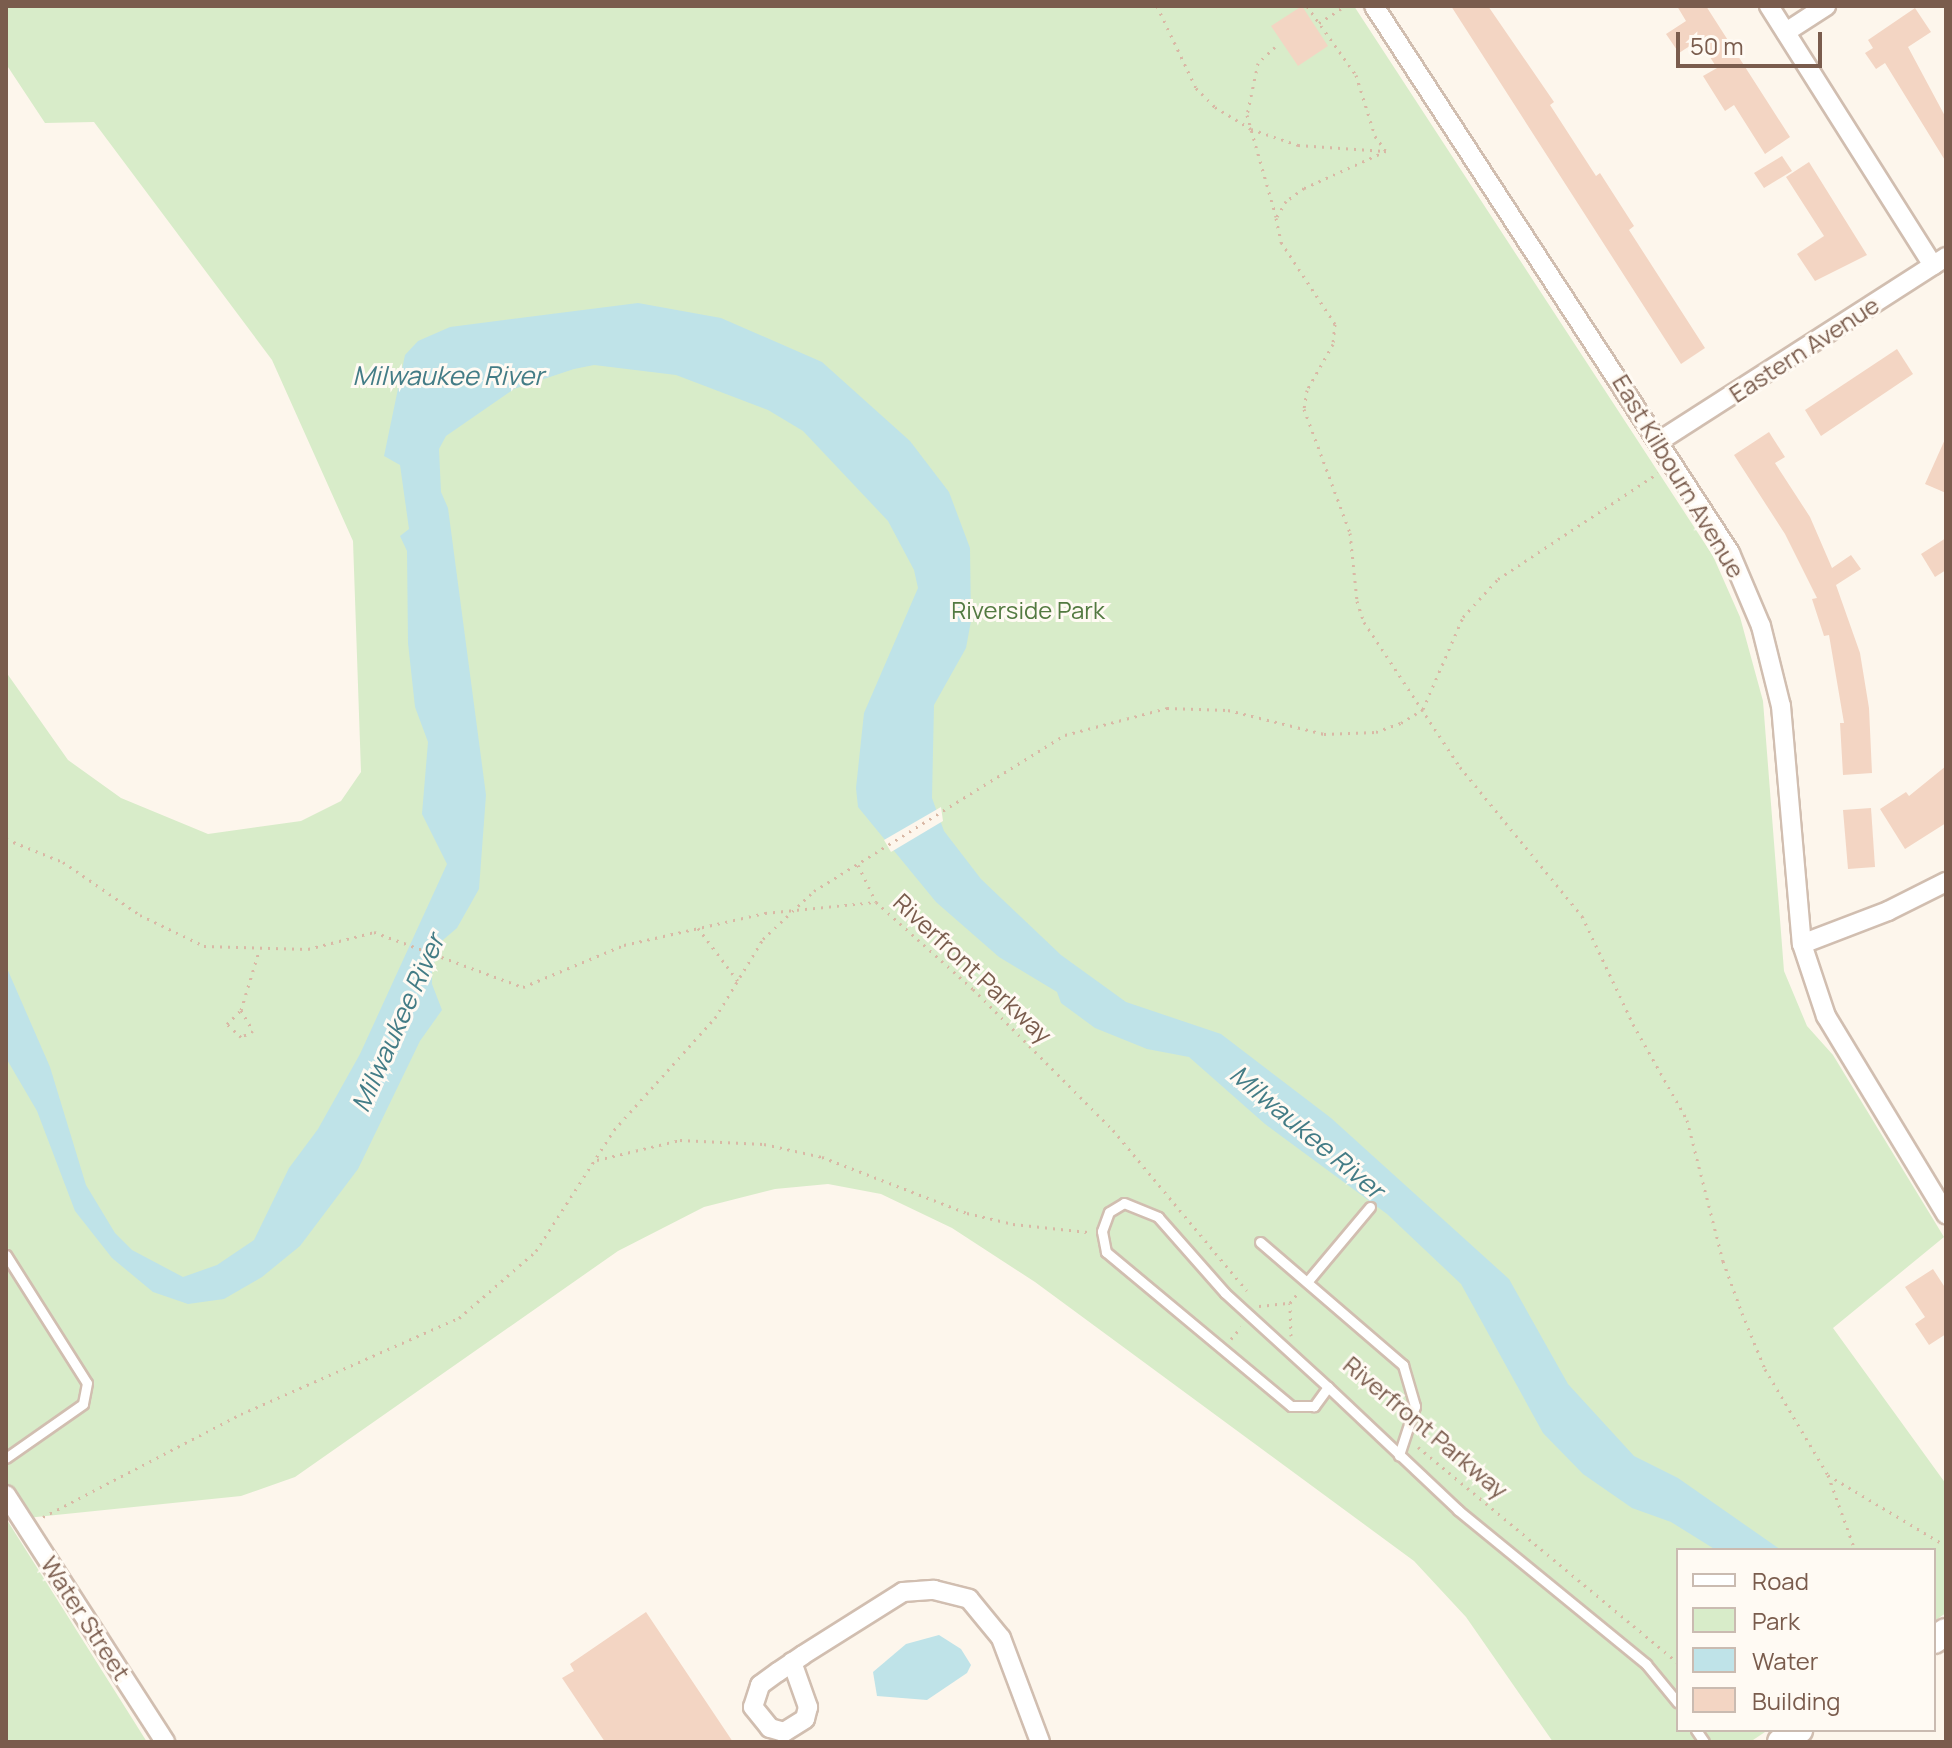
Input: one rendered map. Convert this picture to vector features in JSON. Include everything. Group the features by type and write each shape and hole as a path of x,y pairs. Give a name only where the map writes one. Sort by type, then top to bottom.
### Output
{"street":[{"name":"East Kilbourn Avenue","path":"1374,6 1661,440 1730,553 1761,626 1781,706 1802,944 1826,1016 1946,1214"},
{"path":"1769,6 1939,261"},
{"path":"1786,32 1826,6"},
{"name":"Eastern Avenue","path":"1661,440 1939,261"},
{"path":"1802,944 1888,911 1946,882"},
{"name":"Water Street","path":"6,1495 165,1742"},
{"path":"792,1662 903,1592 934,1590 969,1599 1001,1638 1040,1742"}],"lane":[{"path":"1328,1387 1314,1406 1291,1406 1106,1252 1102,1231 1109,1212 1124,1203 1158,1217 1225,1293 1328,1387 1399,1455 1515,1561 1646,1664 1676,1701"},
{"path":"1307,1282 1370,1207"},
{"path":"1260,1242 1403,1365 1415,1406 1408,1440 1399,1455"},
{"path":"6,1255 87,1383 83,1404 6,1458"}],"path":[{"path":"1157,6 1196,88 1215,107 1251,129 1298,145 1386,151"},
{"path":"1307,6 1356,75 1375,136 1386,151"},
{"path":"1319,23 1345,6"},
{"path":"1275,47 1258,63 1248,93 1251,129 1281,242 1335,324 1333,344 1307,390 1304,409 1350,533 1357,601 1364,622 1493,811 1564,887 1582,916 1638,1035 1687,1120 1723,1261 1765,1369 1828,1475 1854,1548"},
{"path":"1276,218 1286,201 1304,188 1386,151"},
{"path":"27,1527 241,1414 459,1318 536,1251 614,1130 715,1018 763,939 787,913 858,865 1065,735 1167,708 1228,710 1337,734 1376,732 1423,709 1463,617 1498,579 1675,463"},
{"name":"Riverfront Parkway","path":"6,839 63,862 180,938 259,951 308,949 374,932 478,975 523,987 624,945 765,913 876,902 902,920 1113,1130 1270,1315"},
{"path":"858,865 876,902"},
{"path":"698,928 738,981"},
{"path":"241,1010 253,1031 241,1037 227,1024 241,1010 259,951"},
{"path":"597,1160 680,1140 764,1144 822,1157 967,1213 1070,1233 1102,1231"},
{"path":"1281,1325 1302,1345"},
{"name":"Riverfront Parkway","path":"1408,1440 1676,1661"},
{"path":"1828,1475 1946,1546"}],"green space":[{"name":"Riverside Park","path":"6,6 1354,6 1713,556 1740,617 1763,701 1784,971 1807,1026 1833,1055 1944,1237 1833,1328 1946,1484 1946,1613 1936,1620 1936,1548 1676,1548 1676,1732 1765,1732 1750,1742 1553,1742 1466,1617 1414,1561 1035,1282 952,1228 881,1194 828,1184 775,1189 704,1207 618,1251 295,1477 241,1496 7,1520 147,1742 6,1742 6,672 68,760 121,798 208,834 301,821 341,801 361,772 353,541 272,360 94,122 45,123 6,64"}],"water":[{"name":"Milwaukee River","path":"638,303 721,318 822,362 910,441 949,492 970,548 971,621 966,648 934,705 932,798 944,831 981,879 1061,955 1126,1002 1221,1034 1331,1118 1509,1279 1568,1384 1634,1456 1678,1478 1778,1548 1713,1548 1671,1522 1632,1508 1583,1474 1543,1433 1461,1284 1387,1214 1265,1124 1189,1057 1147,1049 1095,1028 1061,1003 1057,992 999,957 936,902 858,807 856,788 864,713 918,588 914,570 888,521 803,431 768,410 676,375 594,365 574,369 514,389 446,436 439,449 441,492 448,508 486,795 479,889 457,928 443,940 432,969 432,984 442,1010 420,1041 358,1169 300,1246 262,1277 224,1299 188,1304 153,1292 112,1258 75,1211 37,1111 6,1058 6,966 50,1067 86,1185 115,1233 132,1250 183,1277 217,1265 254,1240 289,1168 318,1129 360,1054 447,864 422,814 428,742 415,707 408,643 407,551 400,536 409,529 400,465 384,456 405,355 418,341 450,327"},
{"path":"939,1635 961,1649 971,1665 967,1673 927,1700 877,1696 873,1672 906,1644"}],"pier":[{"path":"941,807 943,821 891,852 884,840"}],"building":[{"path":"1302,6 1328,46 1298,66 1271,26"},
{"path":"1451,6 1488,6 1554,102 1550,105 1596,176 1600,173 1634,226 1629,230 1705,348 1681,364"},
{"path":"1677,6 1706,6 1790,137 1765,154 1734,105 1725,111 1703,76 1717,68 1699,40 1679,53 1666,34 1686,21"},
{"path":"1915,8 1931,32 1908,47 1946,118 1946,162 1885,63 1876,69 1865,53 1873,48 1868,40"},
{"path":"1782,156 1792,171 1764,188 1754,173"},
{"path":"1809,162 1867,255 1815,281 1797,254 1824,236 1786,177"},
{"path":"1897,349 1913,374 1821,436 1805,410"},
{"path":"1769,432 1785,457 1775,463 1810,517 1832,568 1851,555 1861,569 1836,585 1860,653 1869,708 1872,773 1843,775 1840,723 1844,723 1829,635 1824,636 1812,599 1817,598 1785,534 1734,455"},
{"path":"1946,437 1946,493 1925,484"},
{"path":"1946,538 1946,570 1935,577 1921,554"},
{"path":"1946,766 1946,823 1905,849 1880,809 1906,792 1909,796"},
{"path":"1871,808 1875,867 1848,869 1843,810"},
{"path":"1933,1269 1946,1289 1946,1334 1929,1345 1915,1324 1925,1317 1905,1287"},
{"path":"646,1612 733,1742 605,1742 562,1678 574,1671 570,1664"}]}
